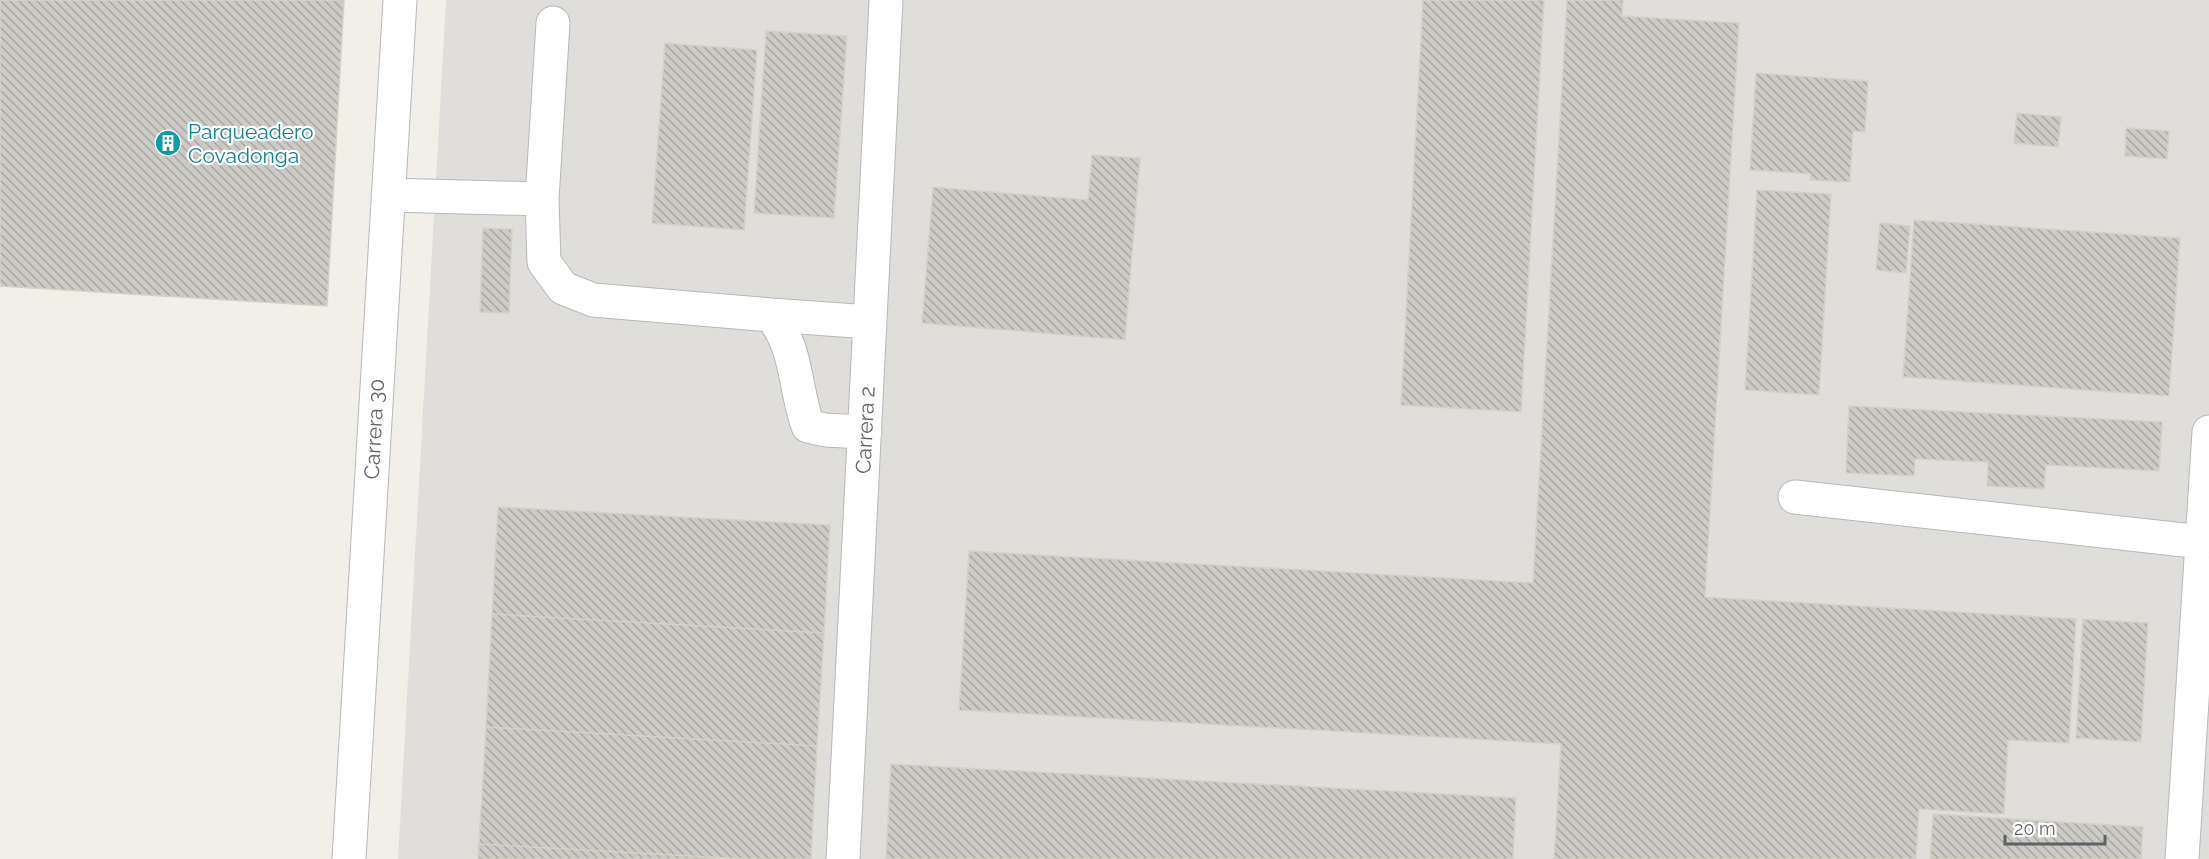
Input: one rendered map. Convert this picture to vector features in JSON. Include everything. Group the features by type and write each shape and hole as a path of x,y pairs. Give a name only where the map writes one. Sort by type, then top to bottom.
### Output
{"street":[{"name":"Carrera 30","path":"349,859 400,0"},
{"name":"Carrera 2","path":"843,859 886,0"},
{"path":"553,23 542,199 544,262 562,288 593,300 870,322"},
{"path":"388,195 542,199"},
{"path":"771,315 782,329 789,344 800,401 808,426 825,430 865,432"},
{"path":"2182,859 2209,432"},
{"path":"1795,497 2202,542"}],"shaded area":[{"path":"446,0 2209,0 2209,859 398,859"}],"building":[{"name":"Parqueadero Covadonga","path":"0,0 344,0 327,306 0,286"},
{"path":"1423,0 1544,0 1521,412 1401,405"},
{"path":"1567,0 1623,0 1622,16 1739,23 1705,597 2076,619 2069,743 2008,740 2004,814 1919,809 1916,859 1554,859 1561,744 959,710 969,551 1533,583"},
{"path":"766,31 847,36 834,218 754,213"},
{"path":"665,43 757,50 744,230 652,223"},
{"path":"1756,73 1868,81 1865,132 1853,131 1850,182 1810,180 1811,174 1750,170"},
{"path":"2017,113 2061,117 2058,147 2014,143"},
{"path":"2126,128 2169,131 2167,159 2125,156"},
{"path":"1092,155 1140,158 1125,340 922,323 933,187 1088,200"},
{"path":"1757,190 1831,194 1819,395 1745,390"},
{"path":"1914,220 2180,238 2169,396 1903,377"},
{"path":"1880,223 1910,226 1906,273 1876,270"},
{"path":"483,228 512,229 509,313 480,312"},
{"path":"1849,406 2162,422 2159,471 2046,465 2044,489 1987,486 1988,462 1915,459 1914,476 1846,473"},
{"path":"498,507 830,525 824,633 492,614"},
{"path":"492,614 824,633 817,746 486,727"},
{"path":"2083,619 2148,623 2141,742 2076,738"},
{"path":"486,727 817,746 811,859 745,859 479,844"},
{"path":"891,764 1516,798 1513,859 886,859"},
{"path":"1933,814 2143,827 2141,859 1930,859"},
{"path":"479,844 745,859 478,859"}],"place":[{"name":"Parqueadero Covadonga","path":"168,143"}]}
